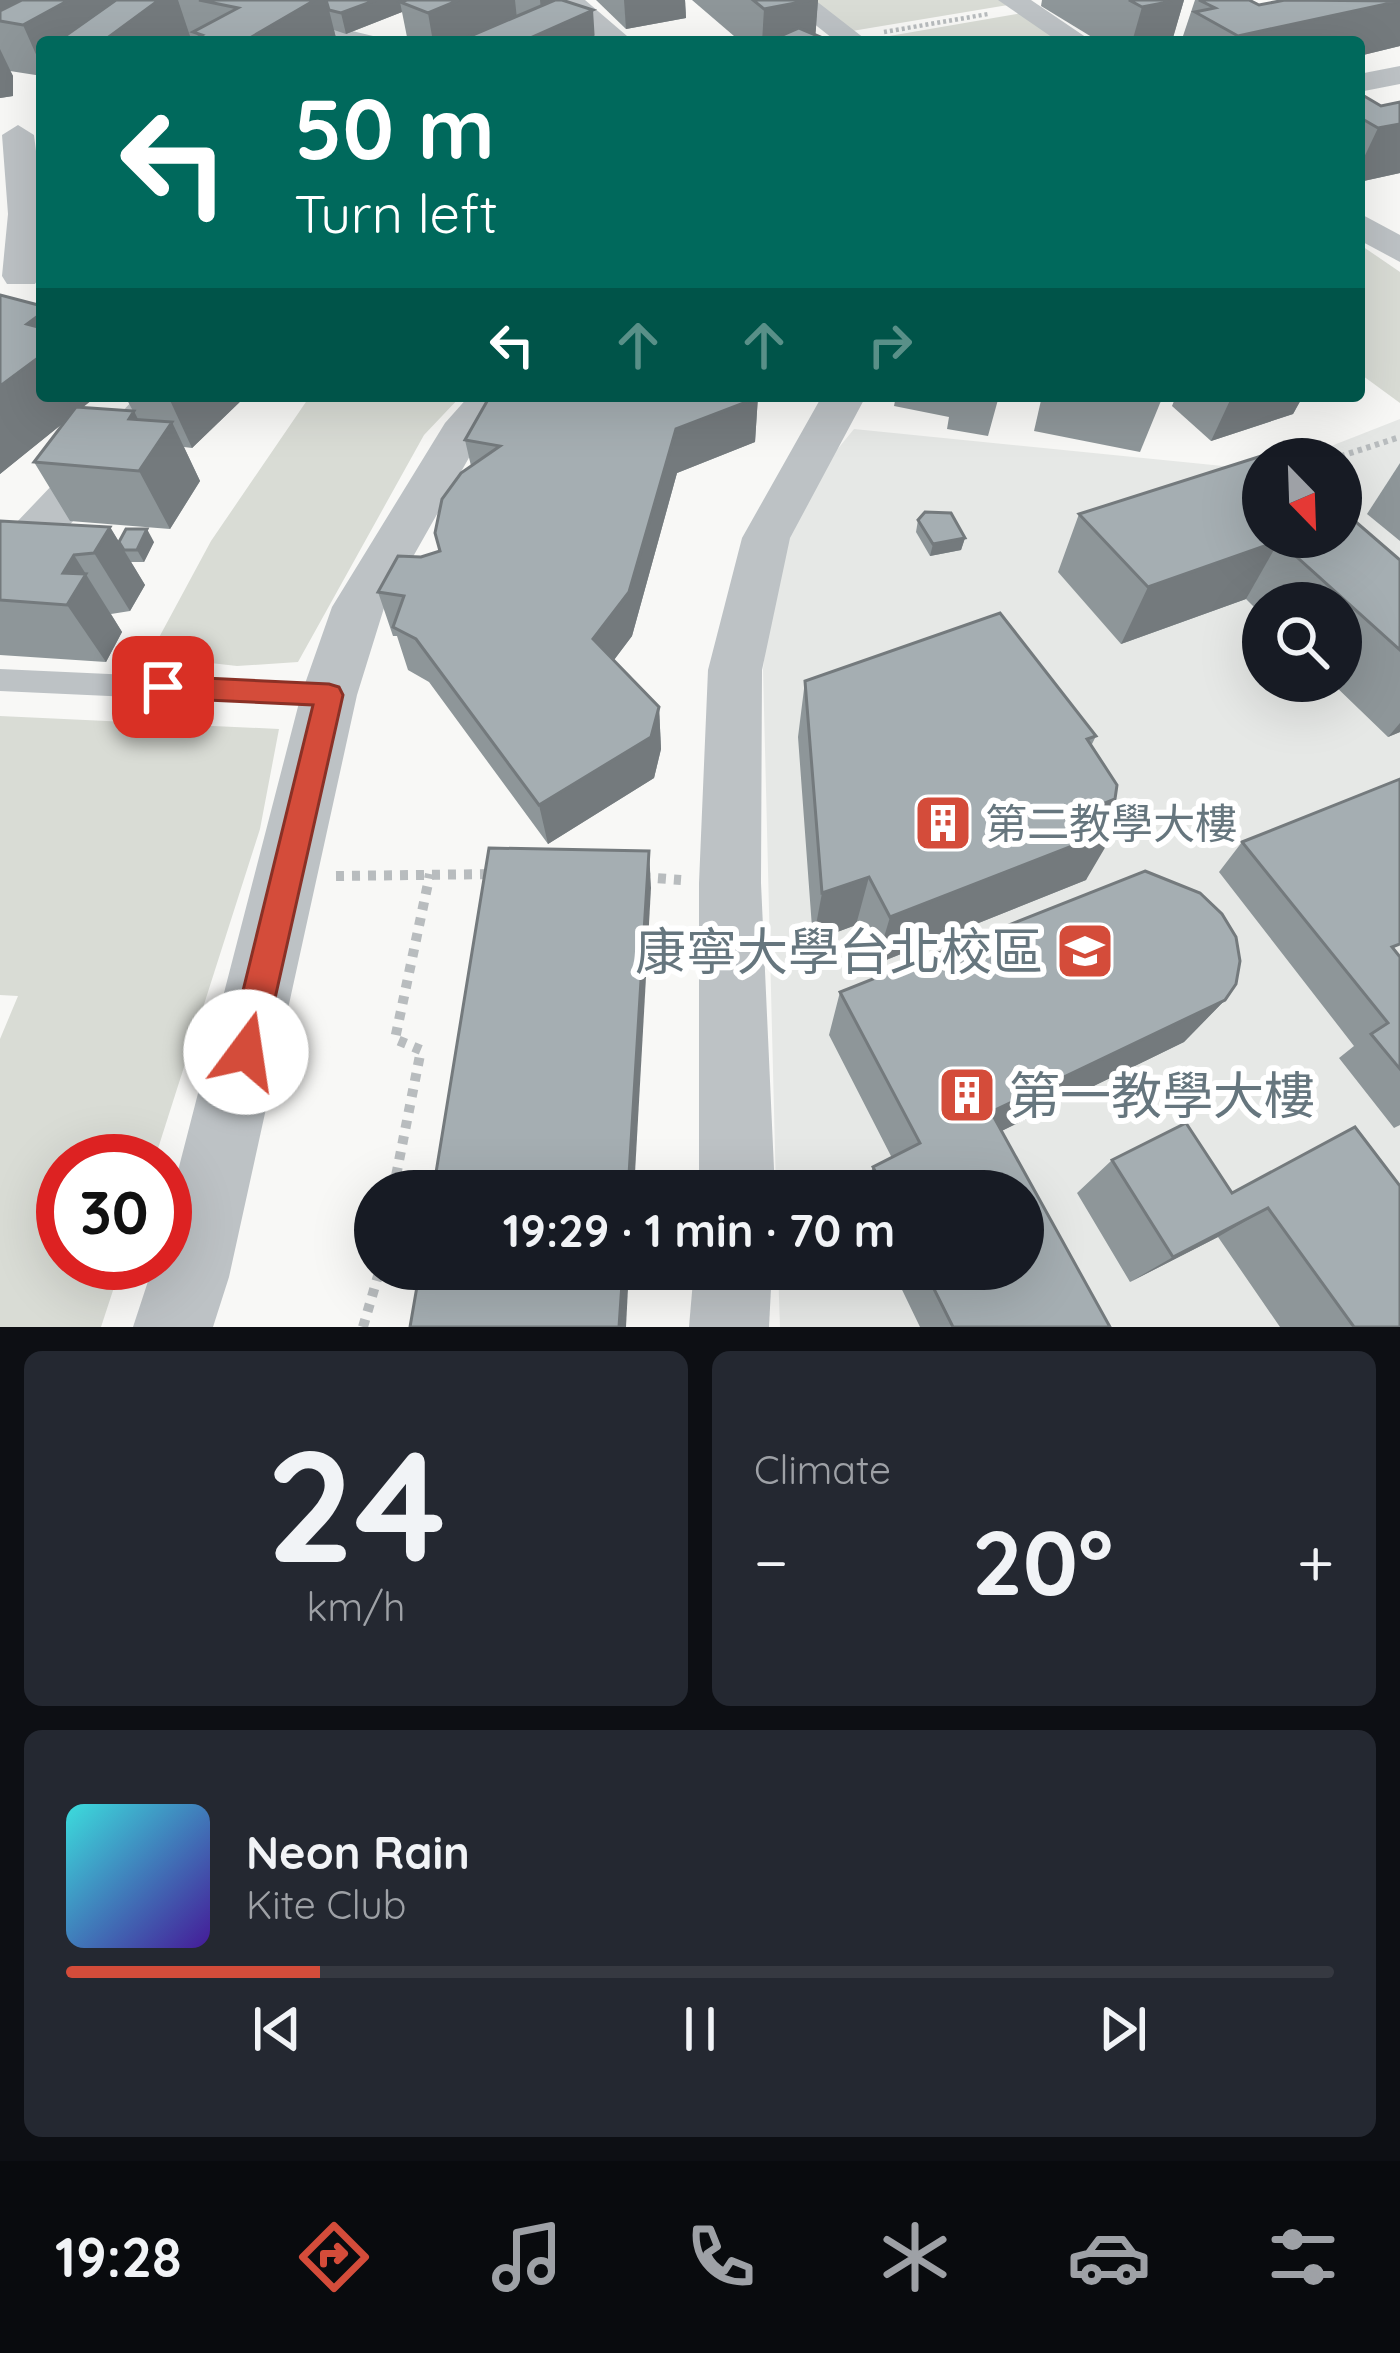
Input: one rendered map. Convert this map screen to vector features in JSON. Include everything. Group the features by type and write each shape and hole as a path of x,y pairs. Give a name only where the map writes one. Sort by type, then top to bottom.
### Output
{"street":[{"path":"568,0 613,36"},
{"path":"797,0 846,36"},
{"path":"1018,4 1069,36"},
{"path":"180,5 351,36"},
{"path":"1365,82 1400,75"},
{"path":"21,280 25,133"},
{"path":"1365,228 1400,251"},
{"path":"0,597 16,530 155,402"},
{"path":"173,1327 190,1276 329,695 358,607 461,434 488,402"},
{"path":"737,1170 730,883 735,670 766,538 841,402"},
{"path":"729,1327 732,1290"}],"lane":[{"path":"0,680 329,695"}],"path":[{"path":"870,36 1018,4"},
{"path":"1362,449 1400,437"},
{"path":"398,1170 422,1050 394,1039 430,874"},
{"path":"288,876 514,874"},
{"path":"620,876 730,883"},
{"path":"363,1327 374,1290"}],"shaded area":[{"path":"811,0 1000,0 1008,5 852,31"},
{"path":"1023,13 1056,36 889,36"},
{"path":"1365,248 1400,272 1400,403 1365,377"},
{"path":"306,402 455,402 424,435 298,662 237,666 149,656 211,541"},
{"name":"康寧大學台北校區","path":"1400,419 1400,1327 780,1327 779,1290 1044,1290 1044,1170 775,1170 763,669 775,569 795,501 854,429 1242,468 1242,558 1362,558 1362,438 1352,438"},
{"path":"0,716 279,729 260,829 163,1134 36,1134 36,1290 113,1290 101,1327 0,1327 0,1039 18,996 0,995"}],"building":[{"path":"22,0 69,0 23,25 0,21 0,11"},
{"path":"116,0 159,0 110,36 65,36"},
{"path":"199,0 315,0 253,36 193,32 238,8"},
{"path":"326,0 376,0 341,13 329,10"},
{"path":"459,0 428,13 400,2"},
{"path":"555,0 593,10 534,36 470,36"},
{"path":"753,0 811,0 764,9"},
{"path":"1129,0 1163,0 1168,2 1142,7"},
{"path":"1199,0 1249,0 1259,5 1285,0 1400,1 1238,36 1195,12 1215,8"},
{"path":"799,28 818,36 781,36"},
{"path":"1365,97 1381,106 1400,102 1400,124 1378,128 1365,120"},
{"path":"0,295 36,304 36,317 27,324 36,326 36,359 0,386"},
{"path":"487,402 747,402 676,429 629,592 593,639 659,707 651,737 539,805 416,639 393,627 404,596 378,592 398,556 421,557 440,551 435,533 442,499 461,473 500,446 465,440"},
{"path":"76,407 134,411 129,419 172,422 139,471 34,462"},
{"path":"1242,462 1242,554 1148,587 1079,514"},
{"path":"925,512 951,513 965,538 933,544 918,520"},
{"path":"0,521 110,527 94,553 74,555 63,573 86,574 67,605 0,600"},
{"path":"1362,527 1400,560 1400,650 1362,616 1362,582 1325,582 1298,558 1362,558"},
{"path":"126,529 147,529 137,550 124,550 119,542"},
{"name":"第二教學大樓","path":"1000,613 1096,736 1087,739 1117,785 1115,799 1098,806 1116,829 890,917 869,877 822,893 805,681"},
{"path":"1400,779 1400,944 1392,947 1400,957 1400,1069 1371,1034 1388,1023 1242,842"},
{"path":"489,848 649,851 629,1170 436,1170"},
{"name":"第一教學大樓","path":"1145,871 1200,893 1222,914 1236,937 1240,961 1236,984 1225,1000 991,1112 1023,1170 874,1170 920,1143 840,992"},
{"path":"1186,1123 1232,1193 1355,1127 1400,1186 1400,1327 1354,1327 1268,1208 1173,1257 1112,1160"},
{"name":"第一教學大樓","path":"1044,1208 1110,1327 953,1327 934,1290 1044,1290"},
{"path":"416,1290 622,1290 619,1327 410,1327"}],"place":[{"name":"第二教學大樓","path":"943,823"},
{"name":"康寧大學台北校區","path":"1085,951"},
{"name":"第一教學大樓","path":"967,1095"}],"route":[{"path":"163,687 329,695 246,1052"}]}
